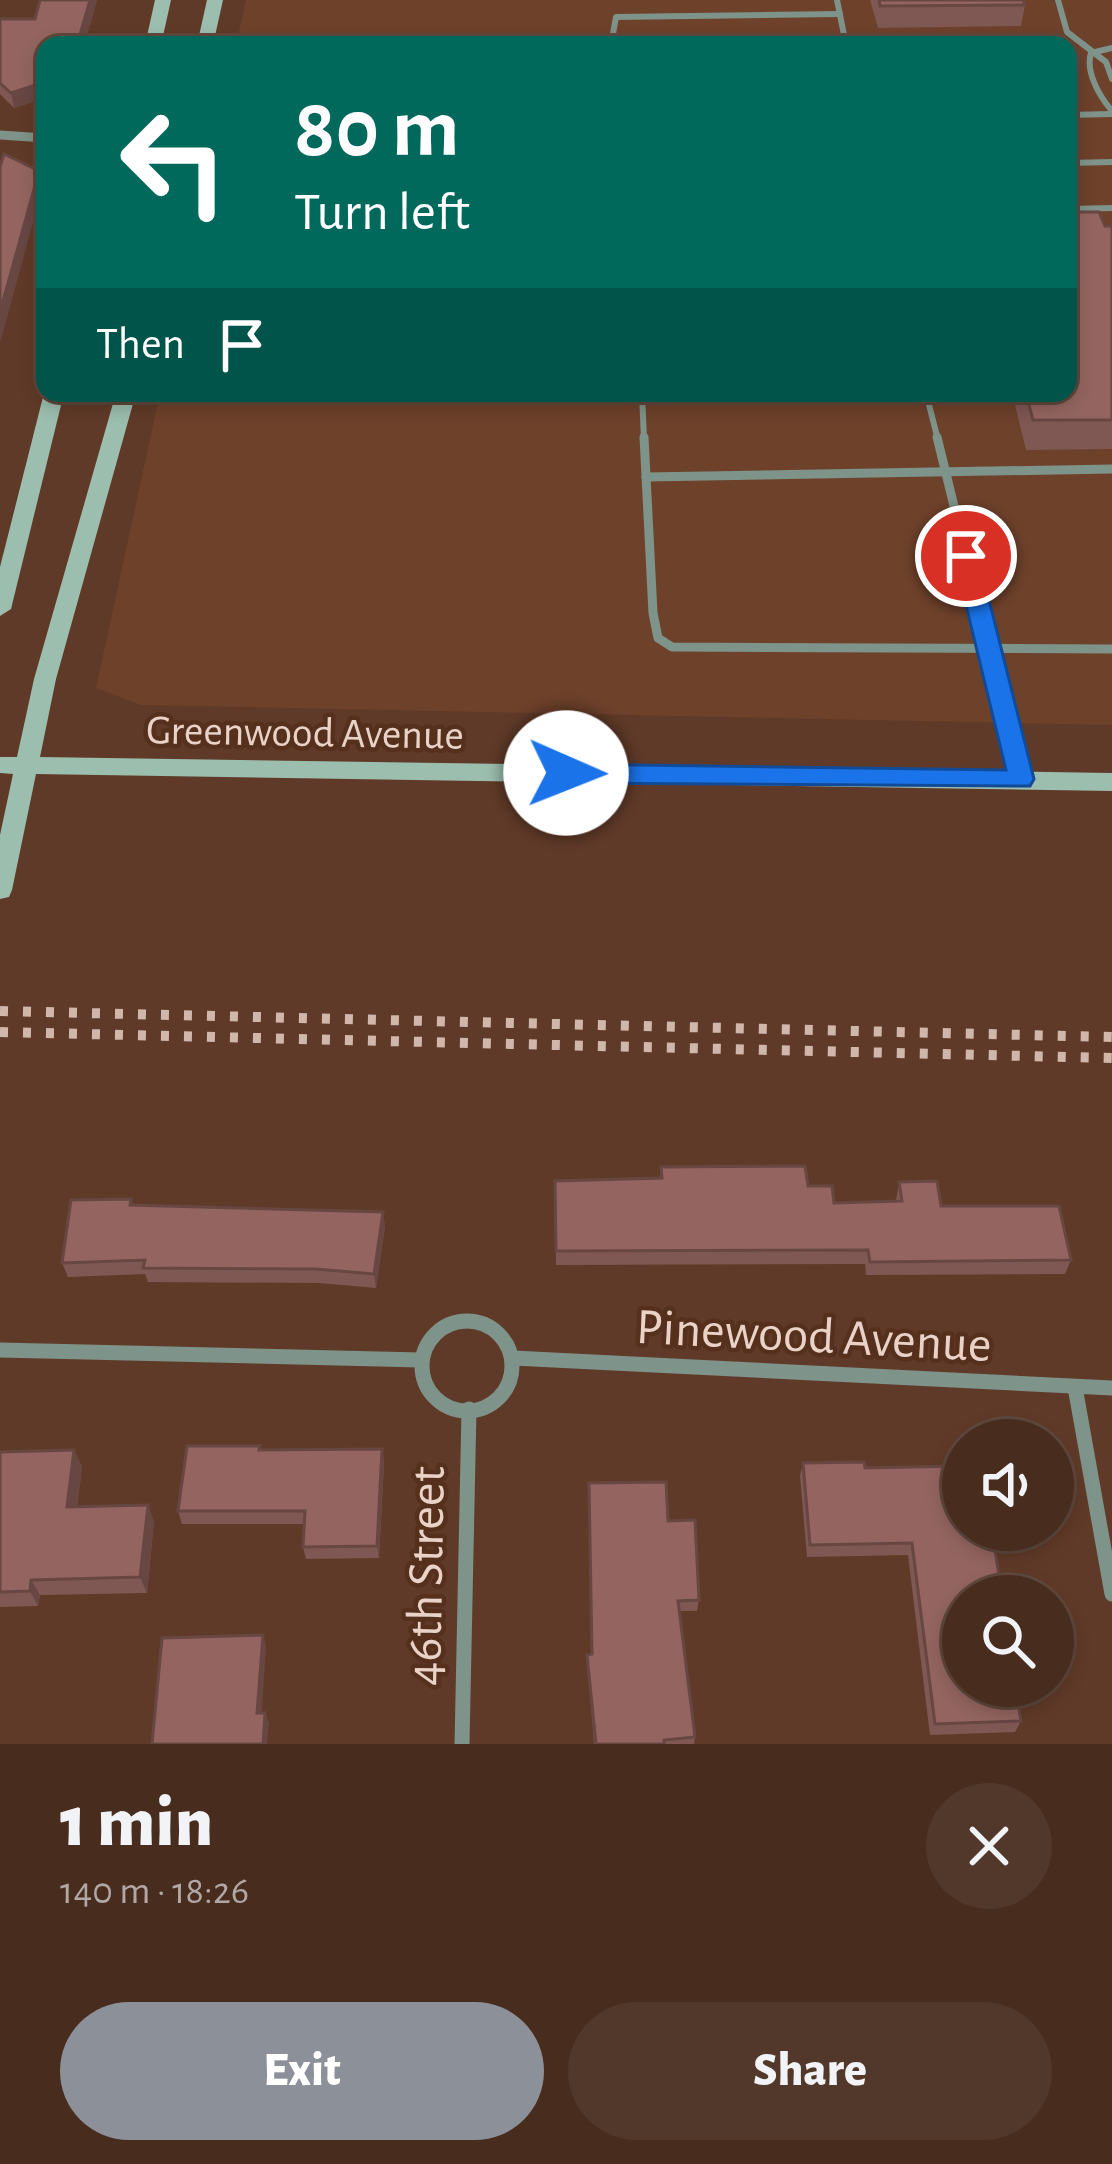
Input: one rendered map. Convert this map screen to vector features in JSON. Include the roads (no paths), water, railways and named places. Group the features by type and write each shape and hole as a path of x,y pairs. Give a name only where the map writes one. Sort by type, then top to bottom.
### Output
{"main road":[{"path":"155,36 163,0"},
{"path":"207,36 214,0"},
{"path":"0,609 52,402"},
{"path":"0,890 12,765 123,402"},
{"name":"Greenwood Avenue","path":"12,765 1112,782"}],"street":[{"path":"0,135 36,137"},
{"path":"474,1323 499,1334 513,1358 508,1386 498,1397 470,1409 455,1408 432,1396 420,1373 426,1347 446,1328 474,1323"},
{"path":"0,1351 421,1360"},
{"name":"Pinewood Avenue","path":"513,1358 1112,1388"},
{"path":"1075,1387 1112,1594"},
{"name":"46th Street","path":"462,1744 470,1409"}],"lane":[{"path":"837,0 844,36"},
{"path":"1058,0 1072,36"},
{"path":"611,36 616,17 840,14"},
{"path":"1077,41 1106,62 1112,79"},
{"path":"1091,53 1112,48"},
{"path":"1091,53 1088,62 1101,98 1112,112"},
{"path":"1077,114 1112,112"},
{"path":"1077,163 1112,162"},
{"path":"1077,209 1112,208"},
{"path":"642,402 653,613 658,638 672,647 1112,649"},
{"path":"928,402 1021,779"},
{"path":"646,477 1112,470"}],"railway":[{"path":"0,1011 1112,1037"},
{"path":"0,1032 1112,1058"}]}
